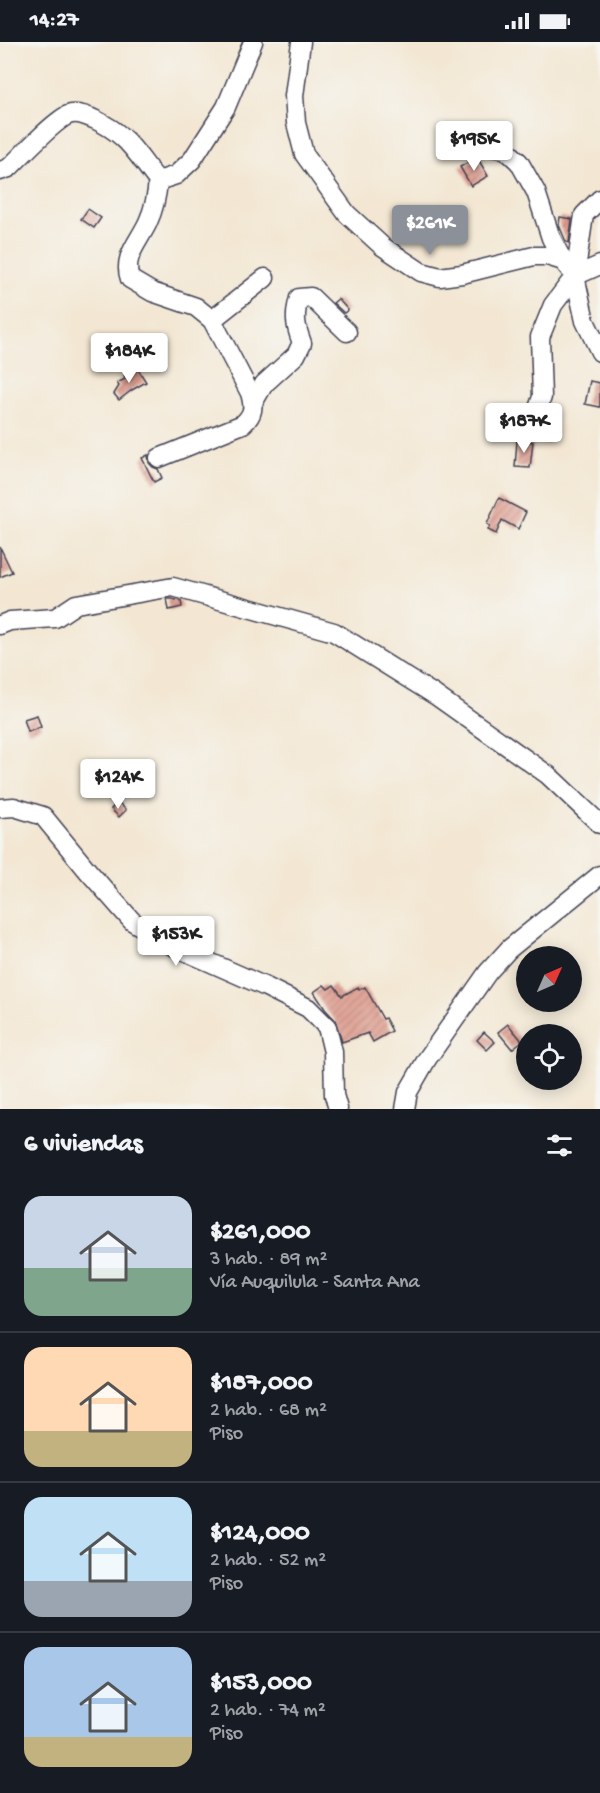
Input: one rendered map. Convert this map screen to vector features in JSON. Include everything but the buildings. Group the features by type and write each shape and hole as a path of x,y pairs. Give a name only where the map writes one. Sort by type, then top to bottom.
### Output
{"street":[{"path":"158,181 176,175 192,160 226,107 253,42"},
{"path":"301,42 294,96 296,123 304,154 347,214 382,246 421,272 440,276 462,274 534,256 547,256 563,261"},
{"path":"0,171 9,168 57,123 68,116 83,114 122,137 158,181"},
{"path":"484,145 506,150 519,162 536,192 551,238 563,261 575,276"},
{"path":"158,181 148,221 131,252 126,268 130,279 152,292 196,307 212,320 253,403 253,411 243,424 159,458"},
{"path":"600,198 584,216 575,276 585,321 600,352"},
{"path":"531,428 542,397 540,337 553,304 575,276 600,265"},
{"path":"212,320 265,278"},
{"path":"253,403 264,384 296,355 302,343 295,313 299,298 311,297 347,332"},
{"path":"0,625 10,621 55,618 76,604 172,587 334,632 435,695 548,775 600,824"},
{"path":"0,808 14,807 43,816 132,921 173,946 308,1008 327,1027 333,1052 334,1095 338,1109"},
{"path":"405,1109 408,1092 427,1059 488,972 509,949 600,875"}]}
